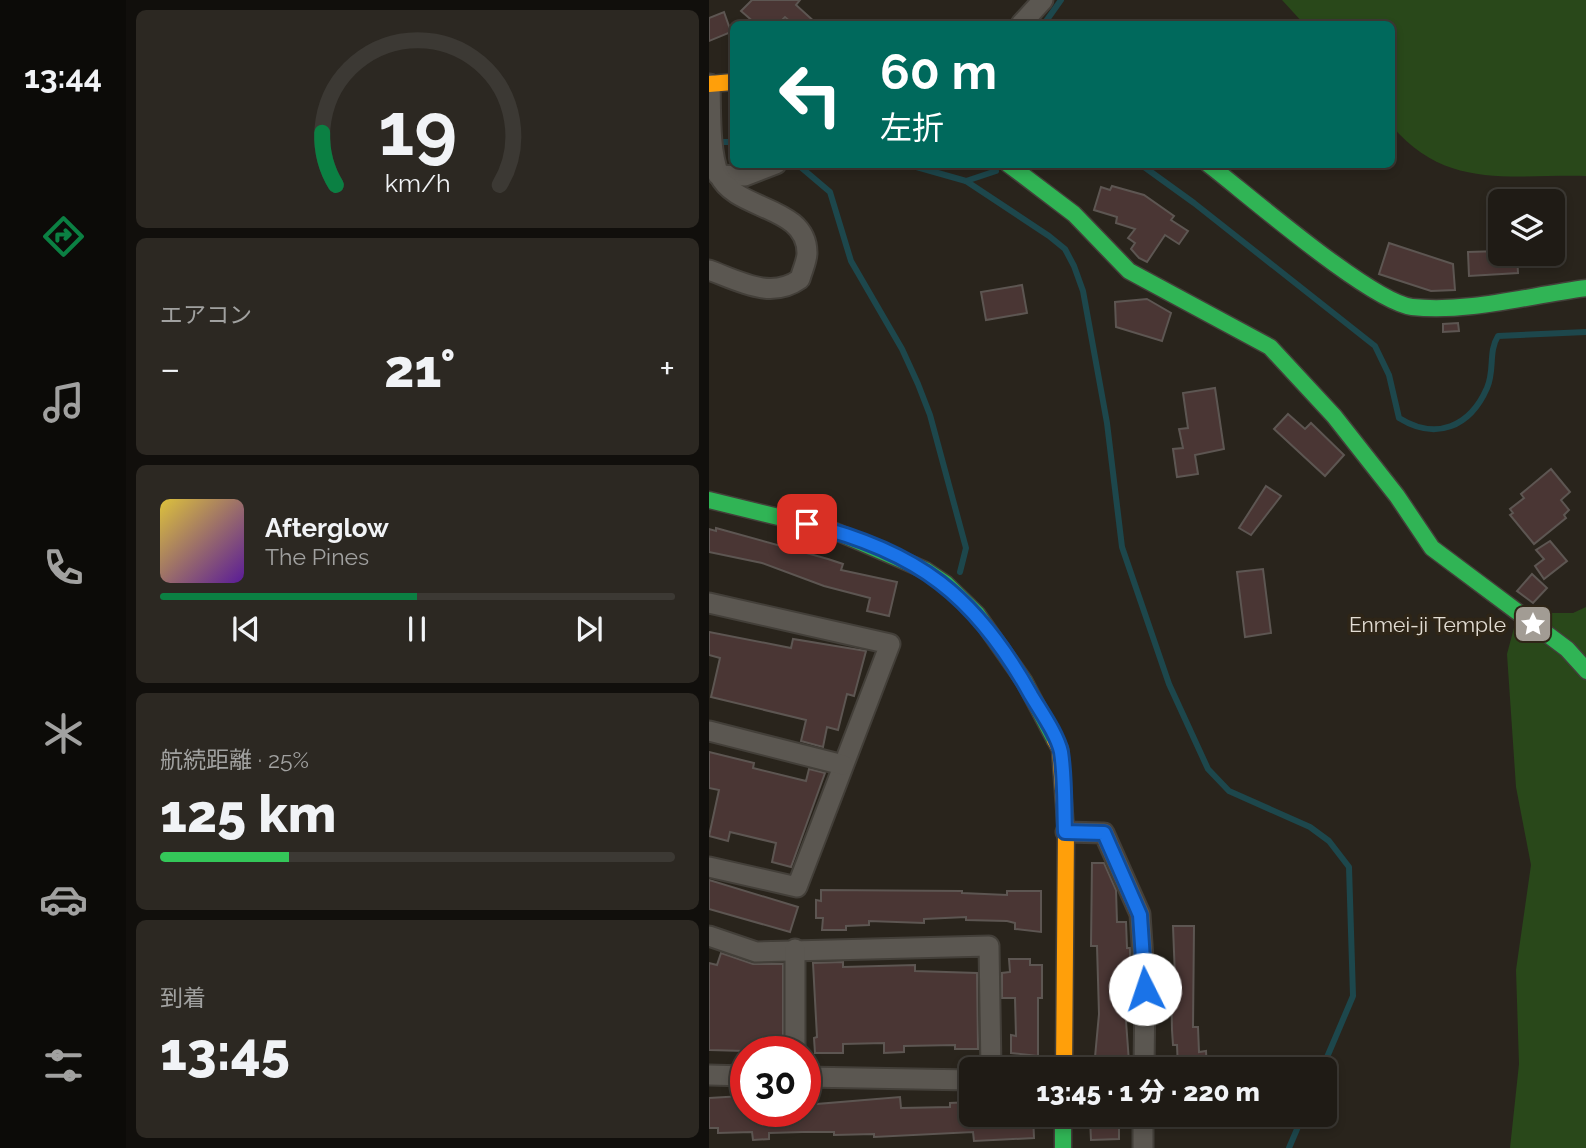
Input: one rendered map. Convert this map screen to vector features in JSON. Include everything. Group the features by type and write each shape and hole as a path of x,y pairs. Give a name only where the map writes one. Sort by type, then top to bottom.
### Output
{"street":[{"path":"1024,21 1043,0"},
{"path":"709,270 763,289 781,290 800,279 807,254 803,236 787,219 727,187 718,175 713,155 710,89 730,83"},
{"path":"718,175 733,178 766,168"},
{"path":"1013,168 1074,214 1129,271 1270,347 1298,374 1334,416 1397,496 1432,548 1567,649 1586,671"},
{"path":"1213,168 1368,287 1390,300 1412,307 1465,304 1586,288"},
{"path":"709,500 832,530 888,552 946,584 977,614 998,641 1060,750 1065,832 1064,1057"},
{"path":"709,603 890,644 797,887 709,867"},
{"path":"709,731 843,765"},
{"path":"1065,832 1104,833 1140,915 1145,989 1144,1057"},
{"path":"709,936 756,952 989,946 991,1057"},
{"path":"795,949 795,1036"},
{"path":"709,1075 730,1076"},
{"path":"821,1077 959,1080"},
{"path":"1063,1148 1064,1127"},
{"path":"1142,1148 1143,1127"}],"green space":[{"path":"1282,0 1586,0 1586,176 1482,175 1435,161 1413,147 1395,129 1395,21 1301,21"},
{"path":"1586,607 1586,1148 1510,1148 1519,1064 1516,970 1531,865 1516,787 1507,654 1515,624 1541,613 1573,613"}],"building":[{"path":"752,0 800,0 796,5 814,21 790,21 785,17 781,21 753,21 741,11"},
{"path":"724,12 730,32 709,41 709,18"},
{"path":"1112,186 1144,195 1174,216 1171,220 1188,231 1179,244 1165,235 1147,262 1139,258 1131,249 1135,243 1128,238 1135,229 1116,223 1117,217 1094,210 1101,187 1110,190"},
{"path":"1389,243 1453,264 1455,290 1431,291 1379,274"},
{"path":"1488,251 1488,266 1518,266 1518,273 1469,276 1468,252"},
{"path":"1022,285 1027,313 986,320 981,292"},
{"path":"1147,299 1171,313 1162,341 1116,327 1115,302"},
{"path":"1458,323 1459,331 1443,332 1443,324"},
{"path":"1215,388 1224,449 1195,455 1198,474 1177,477 1173,449 1183,448 1179,429 1188,428 1183,393"},
{"path":"1288,414 1305,429 1311,423 1344,455 1325,476 1274,429"},
{"path":"1551,469 1570,492 1561,500 1569,510 1564,515 1566,518 1534,544 1510,515 1513,513 1510,509 1524,498 1521,494"},
{"path":"1266,486 1281,496 1251,535 1239,528"},
{"path":"716,528 843,564 841,570 897,582 889,616 867,611 870,598 824,586 762,563 709,552 709,529 716,531"},
{"path":"1550,541 1567,561 1544,579 1535,566 1544,559 1536,550"},
{"path":"1263,569 1271,633 1245,637 1237,572"},
{"path":"1532,574 1547,588 1533,603 1517,591"},
{"path":"709,632 791,648 793,639 866,651 854,696 847,694 838,730 827,727 823,747 801,741 806,720 711,697 720,658 709,655"},
{"path":"709,752 754,763 753,768 806,781 809,769 825,773 791,867 772,862 776,843 730,832 728,841 709,836 719,790 709,788"},
{"path":"1092,863 1104,863 1116,890 1117,922 1126,922 1127,948 1130,948 1130,1021 1126,1021 1129,1057 1095,1057 1099,1014 1097,946 1091,946"},
{"path":"709,880 798,907 790,932 709,909"},
{"path":"821,890 962,891 1007,895 1007,891 1041,891 1041,932 1015,929 1015,923 1007,921 966,920 966,917 924,919 924,923 869,921 869,925 846,926 846,930 822,930 823,918 816,918 816,900 821,901"},
{"path":"1173,926 1194,926 1193,1027 1198,1027 1199,1052 1206,1051 1206,1057 1178,1057 1172,1030 1171,977 1175,977"},
{"path":"721,953 753,964 783,964 783,1036 730,1036 730,1051 709,1050 709,963 717,965"},
{"path":"1009,959 1030,959 1030,965 1042,965 1042,998 1038,998 1038,1056 1011,1053 1011,1035 1016,1036 1015,998 1002,998 1002,973 1010,972"},
{"path":"843,962 843,967 915,965 915,971 977,973 978,1049 955,1049 955,1045 904,1046 904,1052 884,1053 884,1043 843,1044 843,1053 821,1053 821,1036 817,1036 813,963"},
{"path":"730,1097 730,1127 821,1127 821,1104 900,1097 901,1108 950,1107 950,1103 959,1103 959,1127 1034,1127 1034,1138 974,1141 973,1132 874,1137 874,1134 834,1135 834,1132 803,1132 769,1133 769,1139 753,1140 752,1132 718,1133 718,1128 709,1128 709,1098"},
{"path":"1090,1127 1119,1127 1119,1139 1091,1140"}],"waterway":[{"path":"1046,21 1061,0"},
{"path":"714,142 730,142"},
{"path":"802,168 830,192 851,261 902,349 918,384 930,415 966,548 960,572"},
{"path":"920,168 966,181 1049,236 1065,249 1074,266 1083,291 1107,423 1122,547 1169,684 1208,769 1229,791 1310,827 1329,841 1349,867 1353,996 1327,1057"},
{"path":"1146,168 1375,346 1389,375 1399,418 1413,425 1439,429 1461,421 1471,412 1487,388 1493,348 1498,336 1587,332"},
{"path":"966,181 996,171"},
{"path":"1289,1148 1298,1127"}],"traffic: fast":[{"path":"1013,168 1074,214 1129,271 1270,347 1334,416 1397,496 1432,548 1567,649 1587,671"},
{"path":"1213,168 1340,267 1393,301 1412,307 1456,308 1587,288"},
{"path":"709,500 832,530 925,570 946,584 977,614 1024,681 1055,740"},
{"path":"1063,1127 1063,1148"}],"traffic: slow":[{"path":"709,84 730,82"},
{"path":"1055,740 1060,749 1066,832 1064,1057"}],"place":[{"name":"Enmei-ji Temple","path":"1533,624"}],"route":[{"path":"807,524 832,530 925,569 946,584 977,614 998,641 1024,681 1060,750 1065,832 1104,833 1140,915 1145,989"}]}
